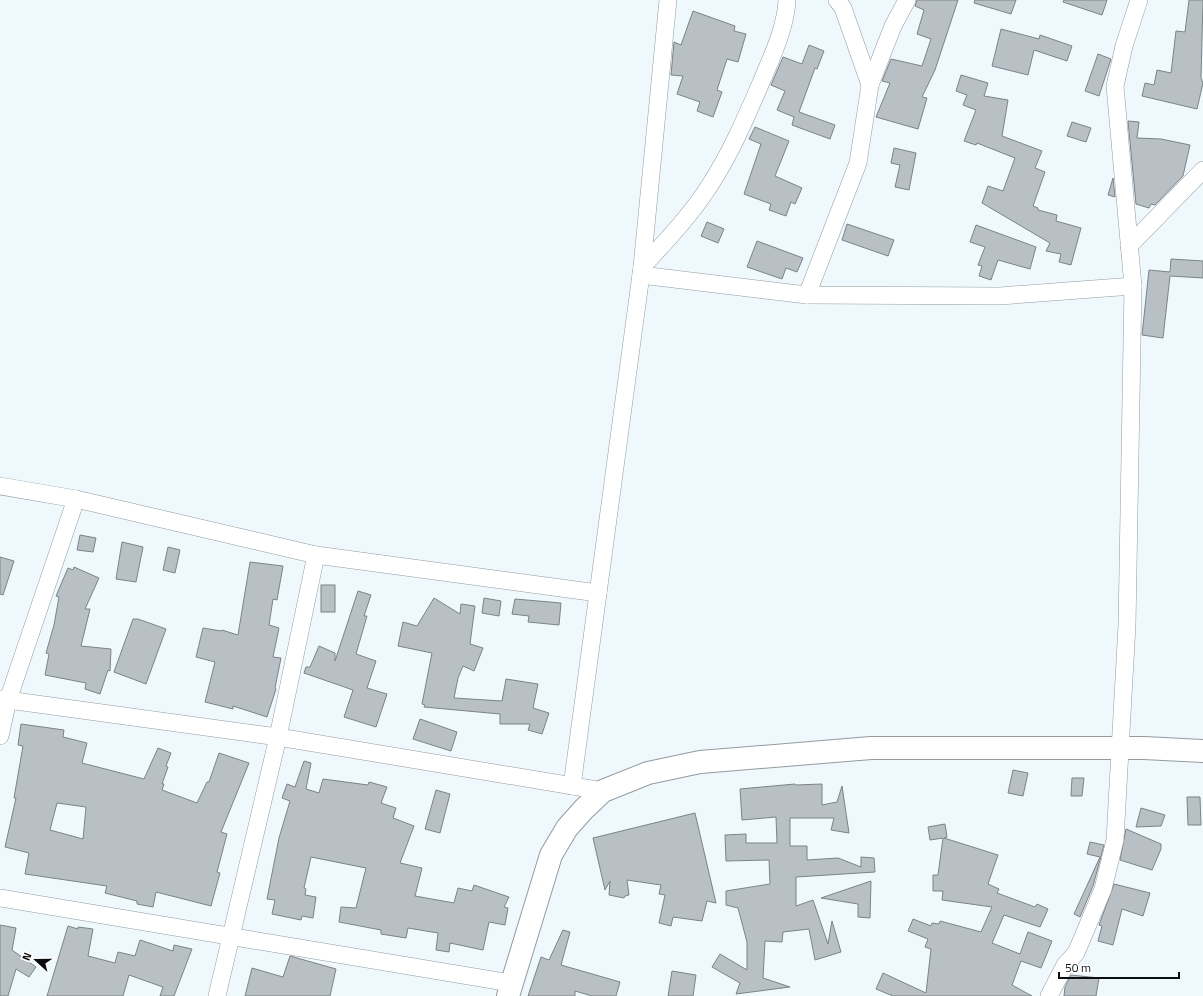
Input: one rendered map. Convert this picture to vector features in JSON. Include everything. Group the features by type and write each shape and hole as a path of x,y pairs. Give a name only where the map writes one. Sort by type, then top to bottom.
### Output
{"street":[{"path":"572,786 642,271 668,0"},
{"path":"837,0 843,8 870,85"},
{"path":"807,295 858,163 870,85 893,26 907,0"},
{"path":"1049,996 1065,965 1076,953 1103,889 1115,840 1121,748 1130,520 1133,286 1115,86 1124,46 1139,0"},
{"path":"642,271 691,212 710,185 729,152 770,61 790,4"},
{"path":"1129,246 1203,170"},
{"path":"642,271 807,295 1000,296 1133,286"},
{"path":"0,486 76,499 316,555 598,593"},
{"path":"0,736 4,700 76,499"},
{"path":"217,996 278,737 316,555"},
{"path":"4,700 278,737 603,791"},
{"path":"0,898 230,936 510,989 551,855 567,828 603,791 648,773 700,762 856,749 1121,748 1203,751"}],"building":[{"path":"917,0 958,0 935,70 922,97 927,98 918,129 876,117 890,83 882,81 891,59 922,66 931,39 917,34 924,10 915,6"},
{"path":"975,0 1016,0 1011,14 974,3"},
{"path":"1064,0 1107,0 1102,15 1063,2"},
{"path":"1189,0 1203,0 1201,78 1203,83 1197,109 1142,96 1145,83 1154,85 1157,70 1171,73 1176,31 1185,32"},
{"path":"693,11 735,26 734,31 746,34 738,62 727,59 717,90 722,92 713,117 697,111 700,102 677,94 683,76 671,75 674,42 681,45"},
{"path":"1001,29 1039,39 1040,35 1072,46 1067,61 1034,50 1028,75 992,66"},
{"path":"809,45 824,51 817,69 815,68 799,112 835,125 830,139 792,125 794,117 777,110 785,91 771,85 783,57 802,64"},
{"path":"1098,54 1111,59 1099,96 1085,91"},
{"path":"961,75 988,83 984,96 1008,100 1002,136 1042,151 1035,168 1045,172 1033,206 1038,208 1038,210 1057,215 1056,221 1081,228 1071,265 1059,262 1061,254 1046,251 1050,243 982,203 988,186 1003,191 1015,158 977,143 976,145 964,141 976,110 963,105 967,95 956,91"},
{"path":"1128,121 1139,122 1137,138 1161,139 1190,145 1183,176 1155,205 1151,204 1149,208 1136,204"},
{"path":"1072,122 1091,128 1086,142 1067,136"},
{"path":"755,127 789,141 775,176 802,188 795,204 791,202 786,216 769,210 771,204 744,194 761,144 749,139"},
{"path":"894,148 916,153 909,190 895,187 900,165 891,163"},
{"path":"1113,178 1115,197 1108,195"},
{"path":"707,222 724,229 718,243 701,236"},
{"path":"847,224 894,240 888,256 842,240"},
{"path":"976,225 1036,247 1030,269 998,260 991,280 979,276 982,266 978,265 985,247 970,242"},
{"path":"757,241 803,258 797,272 786,268 782,279 747,267"},
{"path":"1171,259 1203,261 1203,278 1170,276 1163,338 1142,335 1149,270 1170,272"},
{"path":"80,535 96,538 93,552 77,550"},
{"path":"122,542 143,547 136,582 116,579"},
{"path":"168,547 180,550 175,573 163,570"},
{"path":"0,557 14,561 3,595 0,594"},
{"path":"250,562 283,566 277,600 273,599 269,625 279,628 273,657 281,658 276,689 267,717 233,706 233,709 205,702 215,662 196,657 203,628 222,630 238,635"},
{"path":"74,567 99,578 85,609 90,609 81,646 111,649 110,671 108,670 100,694 85,689 86,683 45,675 49,654 46,653 54,625 59,597 56,596 68,568 73,570"},
{"path":"321,585 335,585 335,612 321,612"},
{"path":"358,591 371,595 364,616 367,616 356,654 376,661 367,688 387,694 376,727 344,717 353,690 304,673 306,667 310,667 319,646 335,653 335,661"},
{"path":"434,598 460,614 461,604 475,606 470,644 483,648 474,671 463,666 458,678 454,698 502,701 506,679 538,684 533,708 549,713 542,734 528,730 530,724 500,724 500,714 424,707 425,705 422,704 432,653 398,646 403,622 417,626"},
{"path":"484,598 501,601 499,616 482,613"},
{"path":"515,599 561,603 559,625 528,622 529,616 512,614"},
{"path":"133,619 138,619 166,629 146,684 114,672"},
{"path":"420,719 457,732 451,751 413,739"},
{"path":"21,724 64,730 63,737 87,743 82,763 144,779 158,748 171,753 166,766 168,767 162,784 164,784 162,790 197,803 207,782 209,782 219,753 249,763 221,832 227,834 217,872 220,873 211,906 156,892 153,907 137,904 137,901 105,893 107,886 25,874 29,853 5,847 16,798 14,798 23,746 18,745","holes":["57,803 86,807 83,839 50,830"]},
{"path":"304,761 311,763 306,789 319,793 323,779 368,785 369,782 387,787 381,803 396,808 393,818 414,826 400,863 422,868 415,896 454,903 458,888 472,891 474,885 509,897 504,907 508,908 505,925 489,922 483,950 450,943 449,952 436,950 438,933 408,928 406,938 381,934 381,930 339,922 341,907 356,908 366,868 311,857 304,888 306,889 305,895 316,897 313,918 302,916 301,920 272,914 275,900 267,899 279,838 290,801 282,798 287,784 295,787"},
{"path":"1013,770 1028,773 1023,796 1008,793"},
{"path":"1072,778 1084,778 1082,796 1071,796"},
{"path":"795,784 822,784 822,805 837,802 842,786 849,833 831,830 834,818 790,818 790,846 807,846 807,860 838,858 861,867 861,857 874,858 875,872 796,877 796,906 813,900 828,944 832,921 841,952 815,960 809,929 783,932 782,942 765,941 763,978 790,987 736,994 740,983 712,967 720,954 747,970 747,942 738,908 726,905 726,891 770,884 769,860 726,861 725,835 746,834 746,843 777,843 776,817 742,820 740,789"},
{"path":"436,790 450,794 440,833 425,829"},
{"path":"1187,797 1200,797 1201,825 1188,825"},
{"path":"1141,808 1165,815 1161,826 1136,827"},
{"path":"695,813 716,903 707,901 702,921 673,917 671,926 659,923 665,895 659,894 661,885 627,880 629,895 625,896 624,898 609,895 610,881 605,890 593,838"},
{"path":"945,824 947,837 944,838 998,855 988,884 999,889 997,893 1035,907 1037,904 1048,909 1040,927 1004,915 992,943 1020,954 1028,932 1052,941 1041,968 1021,961 1012,985 1032,996 893,996 876,989 883,973 926,993 931,949 925,947 928,939 908,931 913,919 931,926 932,923 939,924 940,921 981,932 992,907 942,900 943,891 933,891 933,875 938,875 943,838 930,840 928,827"},
{"path":"1126,829 1161,844 1161,849 1152,870 1120,860"},
{"path":"1090,842 1104,845 1093,886 1080,917 1074,914 1100,857 1087,854"},
{"path":"871,881 870,918 858,917 858,904 821,898"},
{"path":"1114,884 1150,893 1143,916 1122,909 1113,945 1098,941 1102,926 1099,925"},
{"path":"0,925 16,928 12,950 36,967 29,977 16,969 8,996 0,996"},
{"path":"68,926 78,929 78,927 93,929 88,956 115,963 118,952 135,956 140,940 173,951 174,945 192,949 174,996 160,996 163,987 129,975 123,996 47,996"},
{"path":"563,930 570,932 561,965 620,982 616,996 592,996 575,991 575,996 528,996 541,957 549,960"},
{"path":"290,956 336,969 330,996 245,996 252,968 283,977"},
{"path":"672,971 696,975 693,996 668,996"},
{"path":"1071,975 1099,978 1096,996 1064,996 1065,987"}]}
